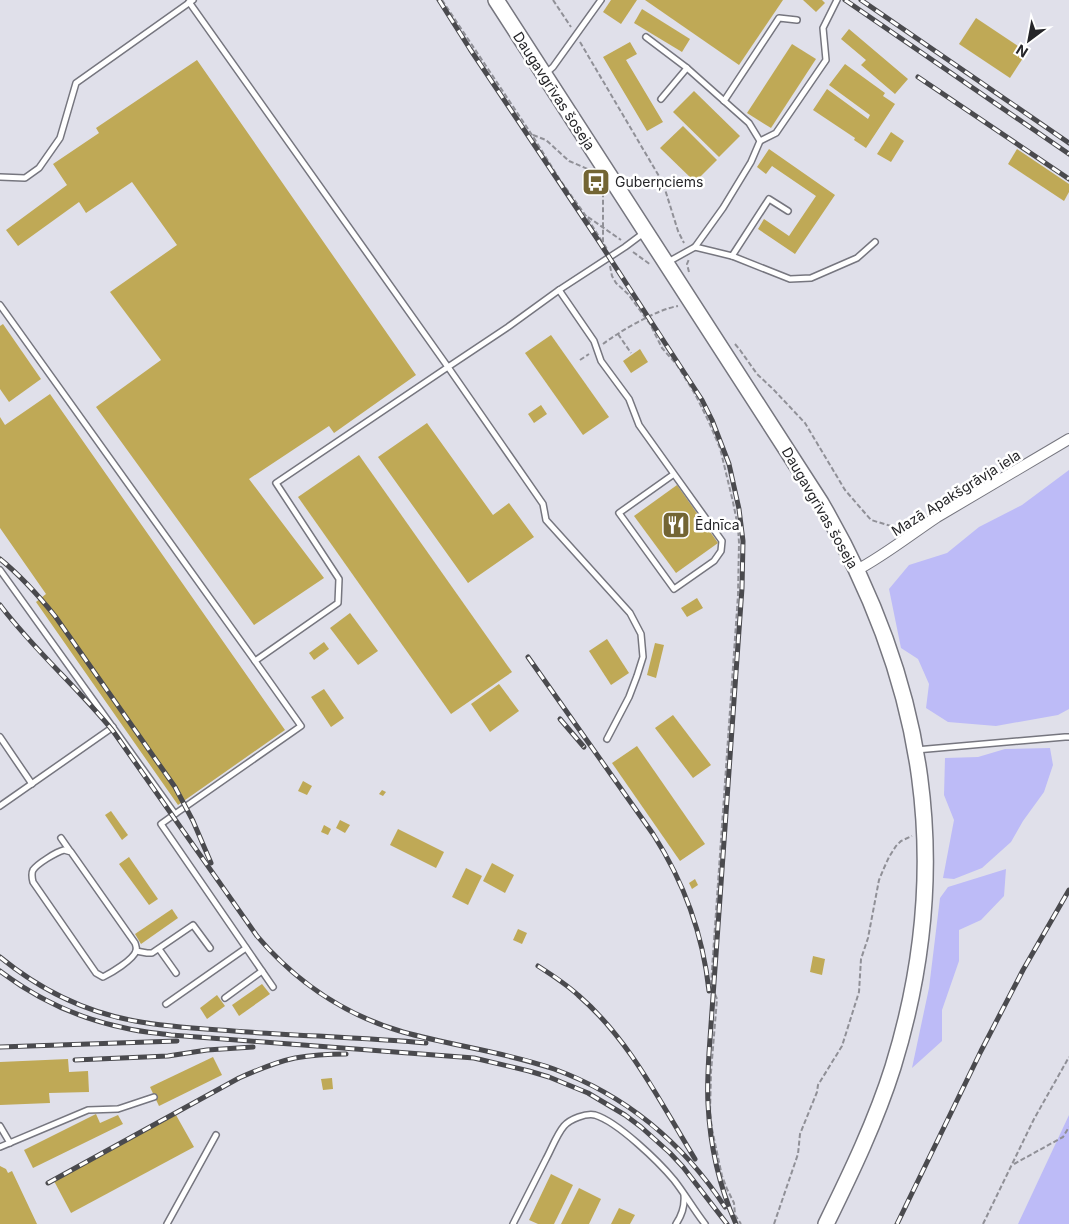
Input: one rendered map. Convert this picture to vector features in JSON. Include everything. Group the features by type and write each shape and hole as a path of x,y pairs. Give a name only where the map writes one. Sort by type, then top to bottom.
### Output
{"main road":[{"name":"Daugavgrīvas šoseja","path":"496,0 645,232 659,265 812,490 833,524 874,607 892,656 902,691 916,750 925,829 925,882 922,932 916,975 905,1025 886,1089 850,1175 826,1224"}],"street":[{"name":"Mazā Apakšgrāvja iela","path":"857,570 876,560 946,512 1069,439"}],"lane":[{"path":"544,75 553,67 601,0"},
{"path":"659,265 695,247 723,208 751,162 760,141 776,133 826,60 823,28 837,0"},
{"path":"0,177 24,178 39,168 60,138 76,83 191,1 543,504 546,520 630,613 641,634 643,657 629,697 607,739"},
{"path":"724,101 779,18 797,20"},
{"path":"646,38 688,68 749,123 760,141"},
{"path":"661,100 688,68"},
{"path":"732,256 769,199 788,211"},
{"path":"255,661 338,602 339,579 276,483 645,232"},
{"path":"695,247 732,256 790,279 811,278 857,258 875,242"},
{"path":"559,290 594,340 601,361 628,399 639,424 722,541 722,551 714,561 674,589 620,513 674,474"},
{"path":"0,305 301,726 161,824 274,987"},
{"path":"0,570 175,814"},
{"path":"0,806 113,728"},
{"path":"0,737 32,784"},
{"path":"916,750 1069,737"},
{"path":"61,838 71,852 135,943 136,951 131,959 103,977 91,965 33,882 33,871 36,867 58,852 64,850 71,852"},
{"path":"136,951 147,954 152,953 193,925 210,948"},
{"path":"166,1004 246,948"},
{"path":"159,949 176,973"},
{"path":"224,998 262,971"},
{"path":"0,1147 88,1110 118,1109 154,1096"},
{"path":"514,1224 565,1125 585,1115 594,1115 627,1134 674,1180 704,1224"},
{"path":"0,1126 10,1143"},
{"path":"167,1224 216,1135"},
{"path":"676,1224 684,1204 684,1195"}],"path":[{"path":"442,0 608,250 612,276 650,324 662,348 677,365 695,394 720,448 733,502 739,543 738,595 711,984 717,999 710,1112 722,1176 741,1224"},
{"path":"553,0 576,35 664,183 678,232 689,251 689,272"},
{"path":"532,135 546,140 570,160 590,170"},
{"path":"603,243 605,193"},
{"path":"586,216 620,238 625,247 659,265"},
{"path":"611,338 645,318 669,307 678,306"},
{"path":"618,334 631,353"},
{"path":"732,342 757,374 805,423 845,490 871,520 904,530 910,535"},
{"path":"774,1224 798,1154 800,1134 818,1085 842,1046 859,992 861,959 868,938 879,880 888,856 901,841 912,836 917,831 925,829"},
{"path":"983,1224 1034,1119 1069,1057"},
{"path":"1012,1165 1063,1137 1069,1127"}],"shaded area":[{"path":"1069,470 1069,709 1058,715 996,726 948,722 926,708 929,684 918,659 901,648 889,589 909,565 947,553 979,527 1022,505"},
{"path":"1050,748 1053,765 1044,792 1023,821 1011,842 982,868 954,879 943,878 954,820 944,795 945,758 978,757 1005,749"},
{"path":"1006,869 1004,896 981,920 959,930 959,961 942,1010 942,1041 912,1068 929,988 940,898 948,887"},
{"path":"1069,1115 1069,1224 1018,1224"}],"building":[{"path":"611,0 637,0 621,24 603,12"},
{"path":"645,0 783,0 739,65"},
{"path":"803,0 822,0 825,3 816,12"},
{"path":"642,9 690,39 682,52 634,23"},
{"path":"976,18 1027,52 1010,78 959,44"},
{"path":"849,29 908,79 895,94 861,65 866,60 841,39"},
{"path":"630,42 637,54 626,60 663,122 647,131 603,57"},
{"path":"792,44 816,59 771,128 747,113"},
{"path":"197,60 416,375 334,433 329,426 249,479 324,578 254,625 96,407 161,360 110,292 177,245 132,182 86,213 79,202 18,246 6,230 67,185 53,164 99,133 96,128"},
{"path":"845,64 885,93 883,96 895,104 866,148 854,140 855,138 813,110 827,89 868,119 870,115 829,85"},
{"path":"694,91 740,136 719,157 673,112"},
{"path":"683,126 717,160 695,182 660,148"},
{"path":"891,132 904,141 891,162 877,154"},
{"path":"769,149 835,195 795,254 758,229 764,219 789,236 816,196 772,166 766,174 757,167"},
{"path":"1017,149 1069,184 1069,192 1064,201 1008,164"},
{"path":"3,324 41,379 9,402 0,389 0,326"},
{"path":"551,335 609,417 583,435 525,353"},
{"path":"640,349 648,362 631,373 623,361"},
{"path":"50,394 285,730 178,805 36,602 46,594 0,528 0,417 5,425"},
{"path":"541,405 547,414 534,423 528,414"},
{"path":"427,423 493,515 509,503 534,537 468,583 378,457"},
{"path":"359,455 512,672 451,714 298,497"},
{"path":"677,485 718,543 676,573 634,516"},
{"path":"697,598 703,608 687,617 681,608"},
{"path":"350,613 378,651 358,665 330,628"},
{"path":"607,639 629,673 611,685 589,651"},
{"path":"324,642 329,649 314,660 309,653"},
{"path":"655,643 664,645 656,678 647,675"},
{"path":"499,684 519,711 490,732 471,704"},
{"path":"324,689 344,718 331,727 311,697"},
{"path":"673,715 711,765 693,778 655,728"},
{"path":"637,746 705,844 680,861 612,763"},
{"path":"303,781 312,786 307,795 298,791"},
{"path":"382,790 386,792 383,796 379,794"},
{"path":"111,811 128,835 122,840 105,815"},
{"path":"340,820 350,825 345,833 336,828"},
{"path":"324,825 331,829 328,835 321,832"},
{"path":"398,829 444,852 436,868 390,845"},
{"path":"129,857 158,899 149,905 119,864"},
{"path":"492,863 514,875 505,893 483,881"},
{"path":"466,868 482,876 468,905 452,897"},
{"path":"695,879 698,885 692,889 689,883"},
{"path":"172,909 178,918 141,944 135,934"},
{"path":"518,929 527,933 522,944 513,940"},
{"path":"813,956 825,959 822,975 810,972"},
{"path":"262,984 270,994 239,1016 232,1005"},
{"path":"217,995 225,1006 207,1019 200,1008"},
{"path":"213,1057 222,1075 159,1106 150,1087"},
{"path":"68,1059 69,1072 88,1071 89,1092 49,1093 50,1103 0,1105 0,1062"},
{"path":"332,1078 333,1089 323,1090 321,1079"},
{"path":"96,1114 100,1123 118,1115 123,1124 33,1168 24,1150"},
{"path":"176,1115 194,1147 71,1213 54,1181"},
{"path":"0,1166 6,1169 8,1173 12,1171 37,1224 0,1224"},
{"path":"551,1174 573,1185 554,1224 538,1224 529,1220"},
{"path":"579,1188 601,1199 589,1224 561,1224"},
{"path":"619,1208 635,1215 630,1224 611,1224"}],"railway":[{"path":"439,0 702,400 729,464 739,509 743,541 742,588 709,1053 708,1091 709,1119 716,1165 736,1224"},
{"path":"845,0 1069,154"},
{"path":"861,0 1069,143"},
{"path":"918,77 1069,179"},
{"path":"0,559 29,586 55,616 175,787 193,821 211,863"},
{"path":"0,605 13,622 113,731 257,936 288,968 323,995 382,1025 422,1037 535,1063 580,1080 605,1093 628,1107 671,1142 691,1162 725,1207"},
{"path":"528,657 664,852 683,890 697,929 709,991"},
{"path":"560,719 584,747"},
{"path":"897,1224 981,1051 1023,970 1069,890"},
{"path":"0,957 15,969 63,998 98,1012 135,1021 192,1028 426,1043"},
{"path":"538,966 573,991 597,1013 613,1032 643,1072 695,1159"},
{"path":"0,971 60,1007 108,1024 131,1029 171,1035 474,1058 549,1077 588,1093 641,1127 683,1167 727,1224"},
{"path":"0,1047 177,1041"},
{"path":"75,1060 168,1056 207,1050 253,1047"},
{"path":"48,1183 239,1078 295,1058 346,1054"}],"place":[{"name":"Guberņciems","path":"596,182"},
{"name":"Ēdnīca","path":"676,525"}]}
